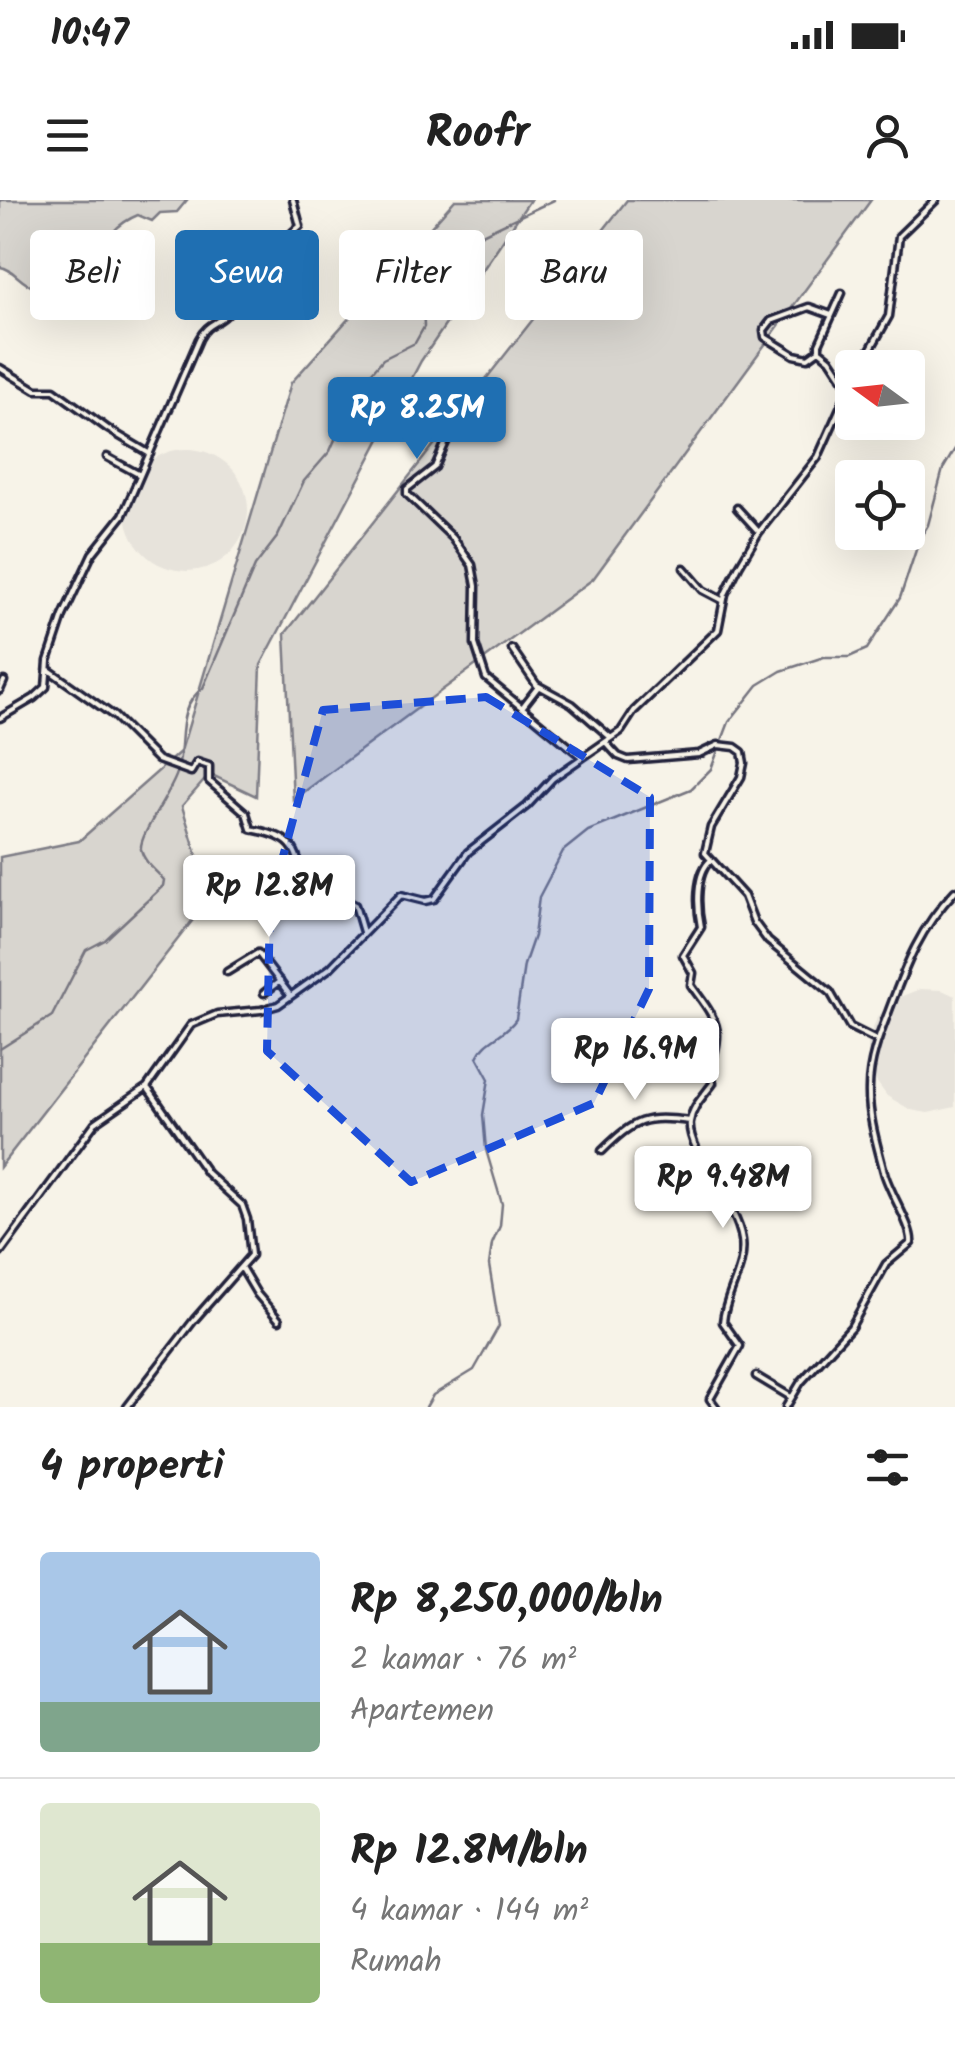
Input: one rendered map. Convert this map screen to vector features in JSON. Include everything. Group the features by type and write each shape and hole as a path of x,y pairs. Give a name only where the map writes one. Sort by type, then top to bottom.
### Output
{"street":[{"path":"0,717 42,692 47,684 47,668 63,616 83,570 123,515 203,331 226,315 270,257 300,226 293,200"},
{"path":"870,350 888,316 898,236 936,200"},
{"path":"831,315 808,307 771,321 764,330 765,337 794,355 808,358 819,350 842,293"},
{"path":"819,350 835,367"},
{"path":"0,368 36,390 54,390 150,454"},
{"path":"457,417 435,467 409,487 406,494 467,555 475,579 474,644 482,671 496,688 582,757"},
{"path":"0,1253 95,1123 147,1087 194,1023 226,1012 272,1008 330,968 401,895 425,901 434,898 468,852 527,806 553,778 623,728 634,711 718,630 722,600 758,532 813,464 835,418"},
{"path":"107,457 140,476"},
{"path":"737,508 758,532"},
{"path":"684,568 703,590 722,600"},
{"path":"512,649 537,684 572,704 611,738"},
{"path":"47,668 114,716 158,760 191,772 197,762 210,766 209,781 246,813 251,829 288,840 300,858 300,876"},
{"path":"0,690 4,681"},
{"path":"523,706 537,692 537,684"},
{"path":"605,742 618,756 628,760 699,754 720,745 739,750 744,763 733,795 712,828 706,853 744,896 754,922 768,940 830,992 848,1024 878,1041"},
{"path":"705,1407 739,1348 723,1322 743,1247 732,1207 692,1142 690,1121 696,1104 713,1083 710,1065 717,1038 711,1016 691,985 693,973 683,955 701,927 700,881 704,865 710,860"},
{"path":"253,872 270,880 300,876 355,905 363,932"},
{"path":"786,1407 801,1382 851,1327 886,1264 912,1244 912,1233 887,1181 871,1114 869,1077 911,950 955,891"},
{"path":"227,972 258,953 290,995"},
{"path":"264,993 280,981"},
{"path":"127,1407 250,1255 244,1209 207,1172 147,1087"},
{"path":"602,1150 641,1119 690,1121"},
{"path":"241,1267 279,1320"},
{"path":"756,1376 791,1397"},
{"path":"710,1400 716,1407"}],"highlighted area":[{"path":"486,697 650,797 649,989 594,1103 411,1182 267,1051 270,904 323,710"}],"shaded area":[{"path":"0,200 187,200 177,212 160,213 152,221 138,215 115,230 30,230 30,285 0,267"},
{"path":"455,200 530,200 510,230 505,230 505,237 485,266 485,230 428,230"},
{"path":"627,200 871,200 593,579 293,800 285,634 532,320 643,320 643,230 603,230"},
{"path":"347,320 449,320 421,361 261,665 256,796 210,774 182,806 210,898 0,1167 0,857 79,841 181,751 291,383"},
{"path":"187,449 210,453 230,467 244,487 248,510 244,533 230,553 210,567 187,571 164,567 144,553 130,533 126,510 130,487 144,467 164,453"},
{"path":"920,989 942,990 955,996 955,1107 928,1113 911,1110 887,1096 873,1077 868,1061 868,1042 877,1018 895,999"}],"waterway":[{"path":"0,1049 52,1016 86,950 105,940 163,886 164,880 141,849 177,773 188,706 203,688 255,566 278,536 304,481 330,451 371,373 383,359 415,343 424,327 426,287 463,243 554,200"},
{"path":"426,1407 433,1395 474,1370 499,1326 489,1265 502,1204 486,1150 483,1115 489,1079 477,1057 516,1019 539,897 563,851 588,831 691,789 711,769 729,722 758,685 781,671 824,657 849,657 867,649 900,598 928,525 943,469 955,449"}]}
